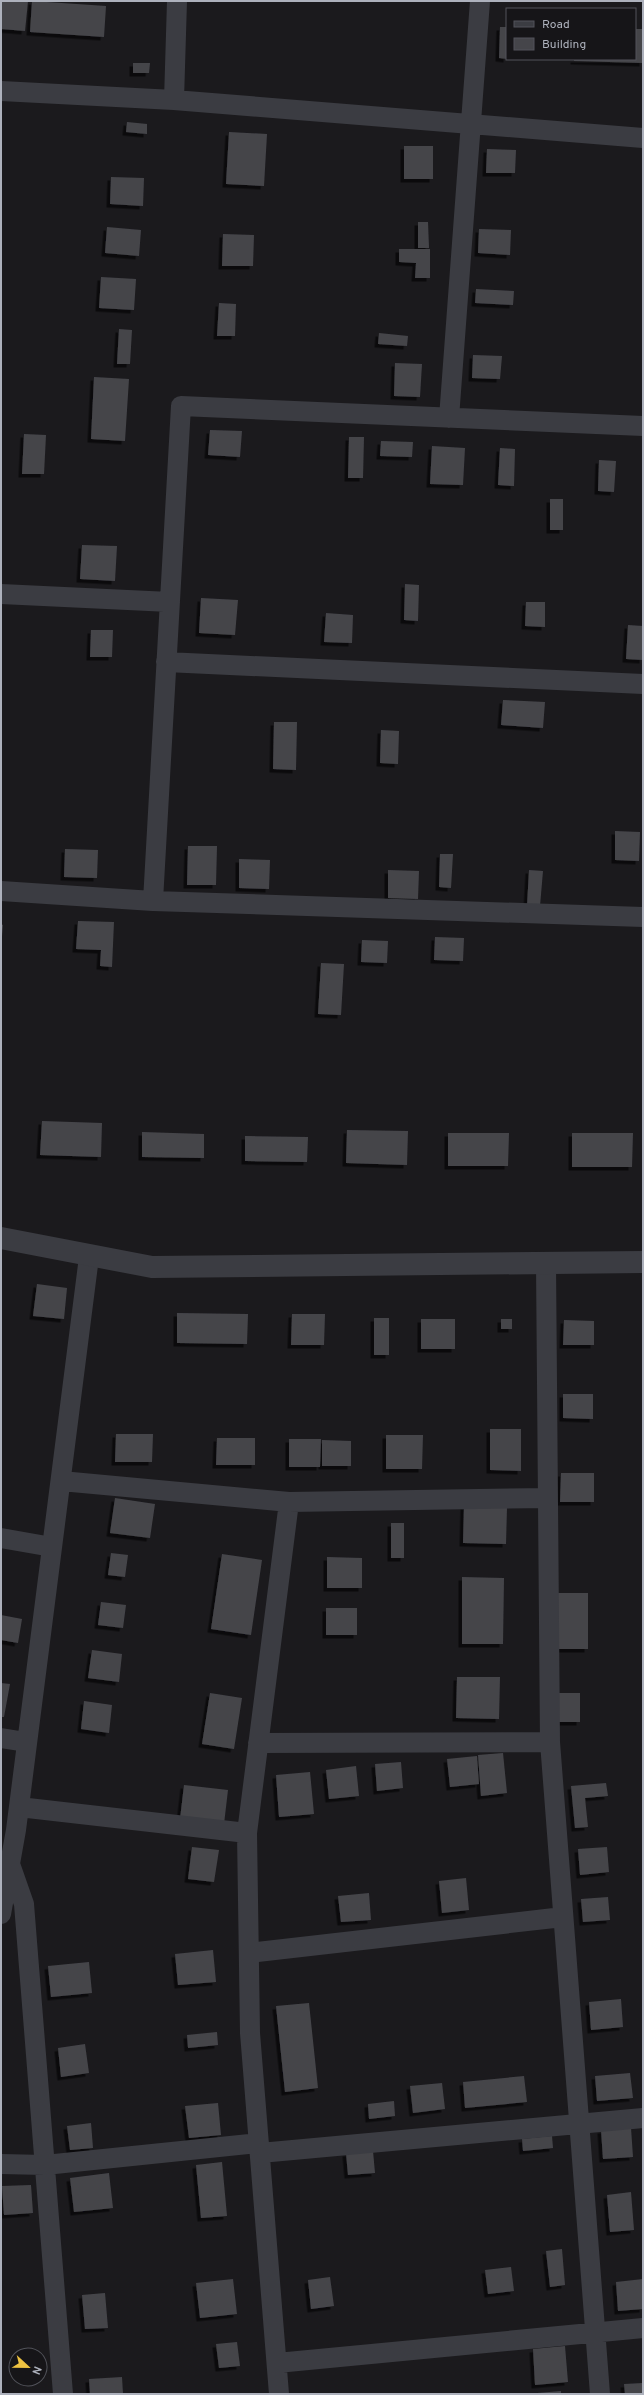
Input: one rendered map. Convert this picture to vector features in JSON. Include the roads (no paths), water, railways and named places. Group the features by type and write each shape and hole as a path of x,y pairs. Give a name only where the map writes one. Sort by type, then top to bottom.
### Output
{"street":[{"path":"174,100 177,1"},
{"path":"449,418 480,1"},
{"path":"1,91 174,100 643,138"},
{"path":"153,902 180,406 643,426"},
{"path":"1,594 170,602"},
{"path":"166,662 643,684"},
{"path":"1,891 153,902 643,917"},
{"path":"1,1238 90,1257 152,1267 643,1262"},
{"path":"1,1914 19,1808 26,1742 90,1257"},
{"path":"546,1263 550,1742 578,2124 600,2394"},
{"path":"61,1480 289,1502 548,1498"},
{"path":"279,2394 250,2033 247,1833 289,1502"},
{"path":"1,1538 52,1547"},
{"path":"1,1738 26,1742"},
{"path":"258,1743 550,1742"},
{"path":"19,1808 247,1833"},
{"path":"10,1863 24,1904 63,2394"},
{"path":"249,1953 563,1917"},
{"path":"1,2164 45,2165 643,2118"},
{"path":"277,2363 643,2328"}]}
